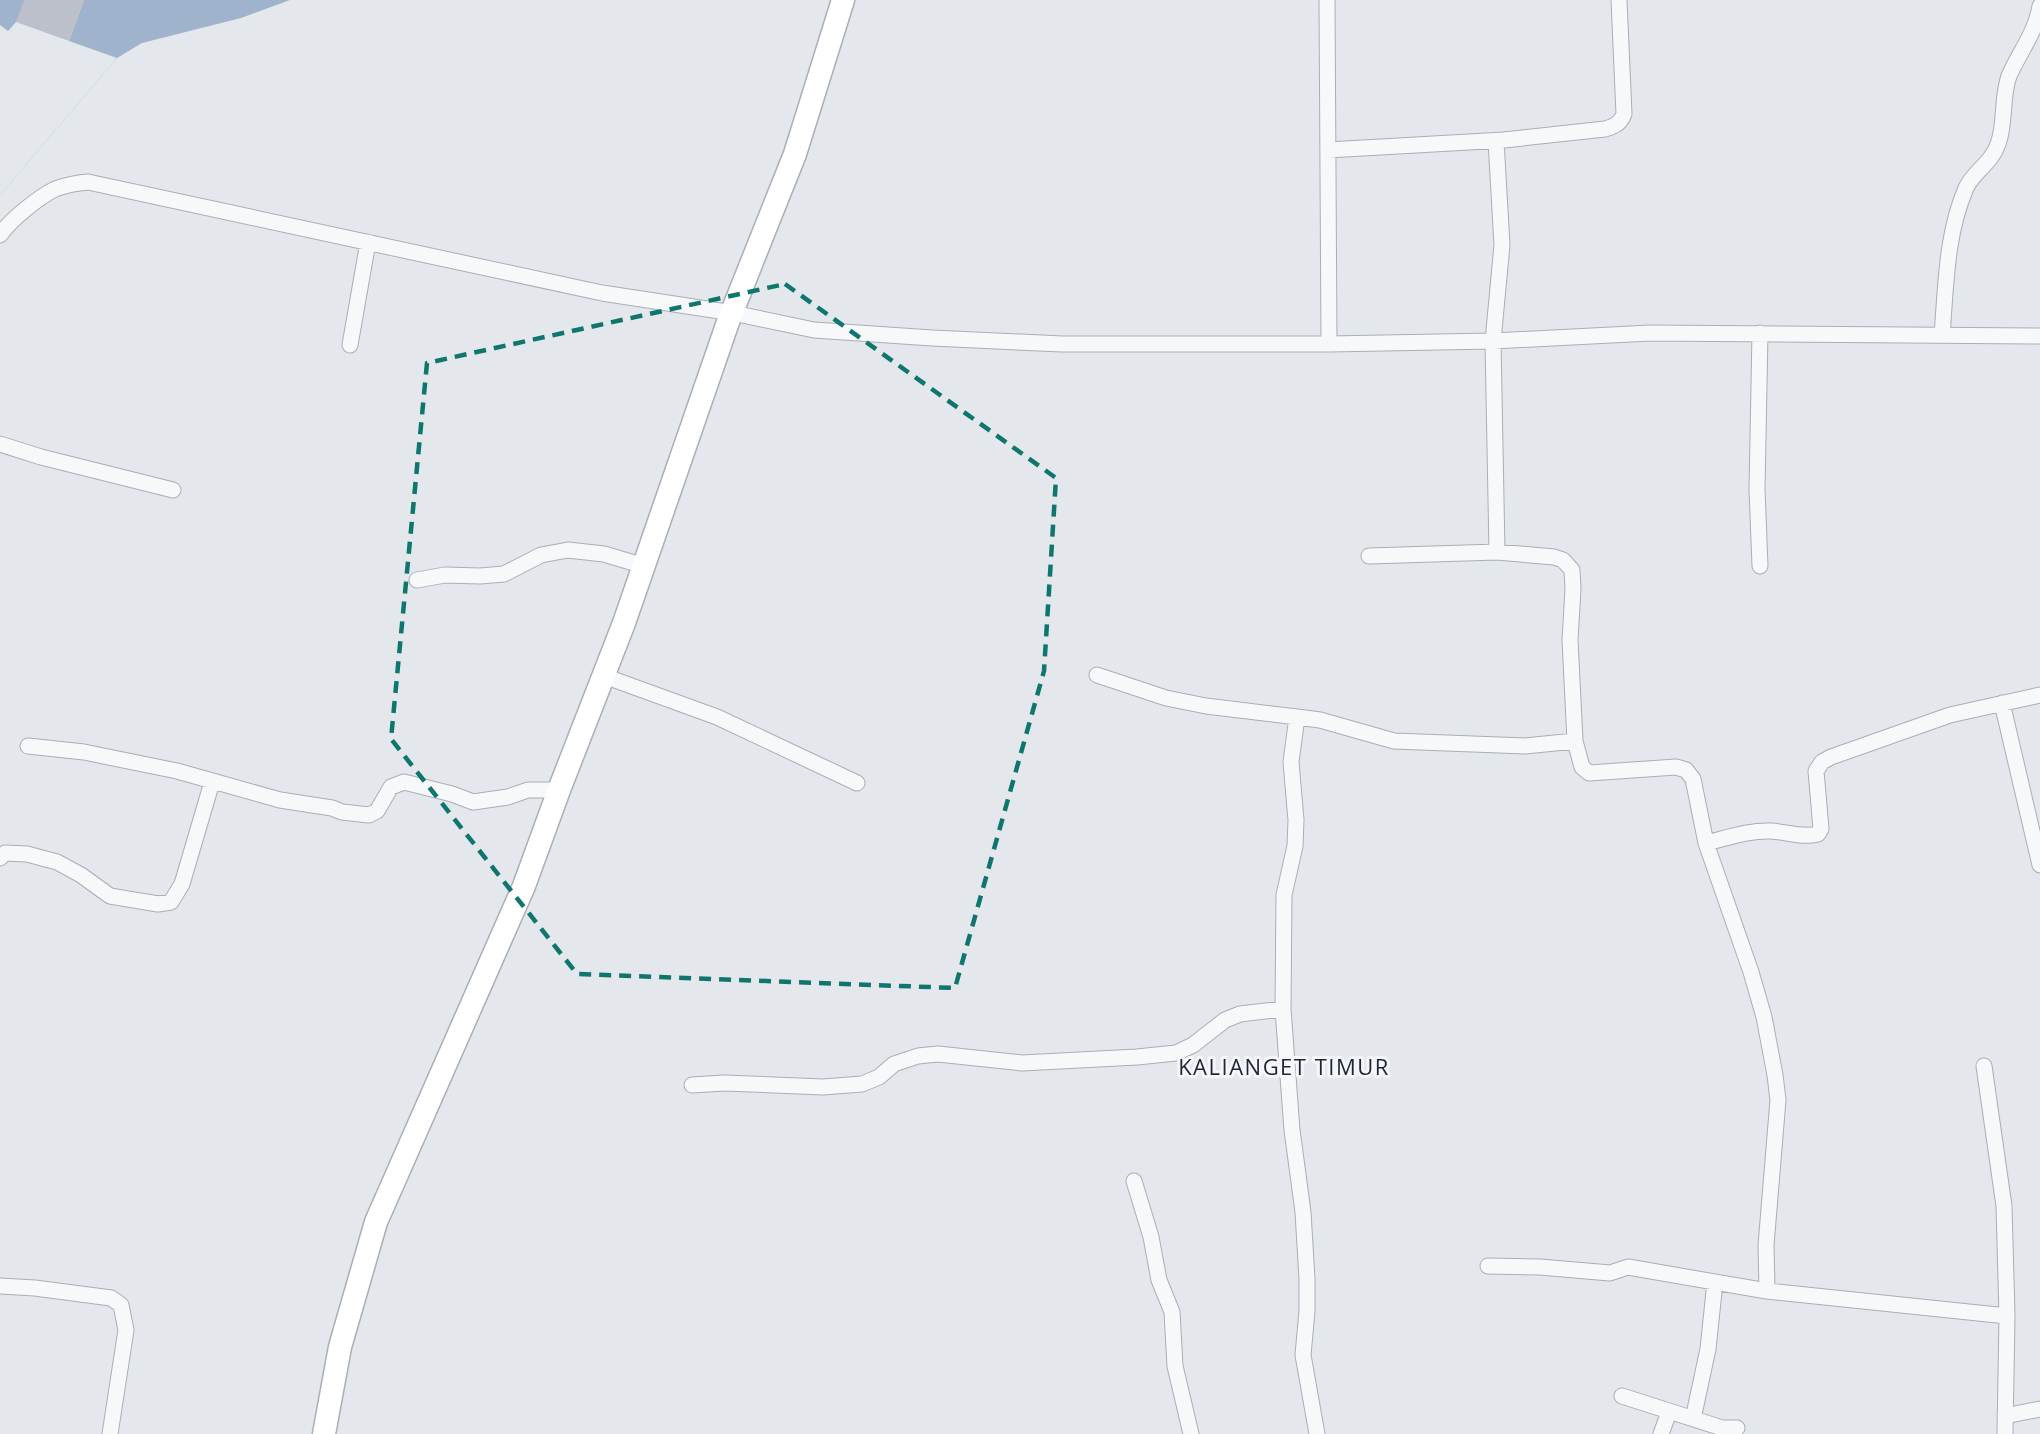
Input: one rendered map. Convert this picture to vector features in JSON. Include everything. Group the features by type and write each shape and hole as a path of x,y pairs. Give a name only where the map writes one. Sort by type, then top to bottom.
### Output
{"main road":[{"path":"324,1434 340,1347 376,1222 524,886 604,676 733,313 795,154 843,0"}],"street":[{"path":"1327,0 1329,344"},
{"path":"1328,150 1496,141 1605,129 1620,123 1624,114 1624,90 1619,0"},
{"path":"1941,336 1950,248 1958,209 1968,184 1988,163 1997,147 2009,76 2028,43 2040,6"},
{"path":"1496,141 1502,245 1494,340 1497,552"},
{"path":"0,235 17,217 53,190 70,184 88,182 602,293 733,313 814,330 1062,344 1329,344 1650,333 2040,336"},
{"path":"350,345 368,242"},
{"path":"1760,333 1757,489 1760,566"},
{"path":"0,444 41,457 173,490"},
{"path":"417,580 445,575 504,574 541,555 568,550 604,554 644,566"},
{"path":"1369,556 1497,552 1554,557 1563,560 1572,570 1570,640 1575,741 1581,767 1589,773 1676,767 1686,770 1692,779 1706,843 1764,1017 1777,1091 1767,1245 1767,1291"},
{"path":"1097,675 1166,698 1206,706 1320,720 1394,741 1525,746 1575,741"},
{"path":"604,676 717,717 857,783"},
{"path":"1706,843 1759,832 1772,831 1810,837 1818,834 1821,829 1816,771 1822,762 1950,715 2040,695"},
{"path":"2002,703 2035,822 2040,865"},
{"path":"1297,717 1291,762 1296,820 1295,846 1284,896 1283,1009 1307,1268 1307,1311 1303,1355 1317,1434"},
{"path":"28,746 84,752 177,771 280,800 369,815 377,811 392,787 404,782 452,794 473,802 528,790 559,790"},
{"path":"0,858 5,853 27,854 57,862 81,875 110,896 158,904 171,902 182,884 212,782"},
{"path":"692,1086 724,1083 823,1087 862,1084 879,1077 894,1064 918,1056 938,1054 1022,1062 1176,1053 1193,1045 1225,1020 1240,1014 1283,1009"},
{"path":"1984,1066 2004,1206 2007,1316 2005,1434"},
{"path":"1134,1181 1151,1237 1159,1280 1172,1312 1175,1366 1191,1434"},
{"path":"1488,1266 1540,1267 1610,1273 1628,1268 1767,1291 2007,1316"},
{"path":"1693,1419 1708,1349 1715,1282"},
{"path":"0,1286 111,1298 121,1305 126,1330 110,1434"},
{"path":"1622,1396 1722,1428 1737,1428"},
{"path":"2005,1416 2040,1409"},
{"path":"1661,1434 1669,1412"}],"highlighted area":[{"path":"785,284 1056,478 1044,671 955,988 577,974 391,739 427,363"}],"water":[{"path":"0,0 290,0 241,18 142,43 117,58 0,195"}],"pier":[{"path":"84,0 69,41 117,58 0,195 0,25 8,31 16,22"}],"building":[{"path":"24,0 84,0 69,41 16,22"}],"district":[{"name":"KALIANGET TIMUR","path":"1284,1066"}]}
